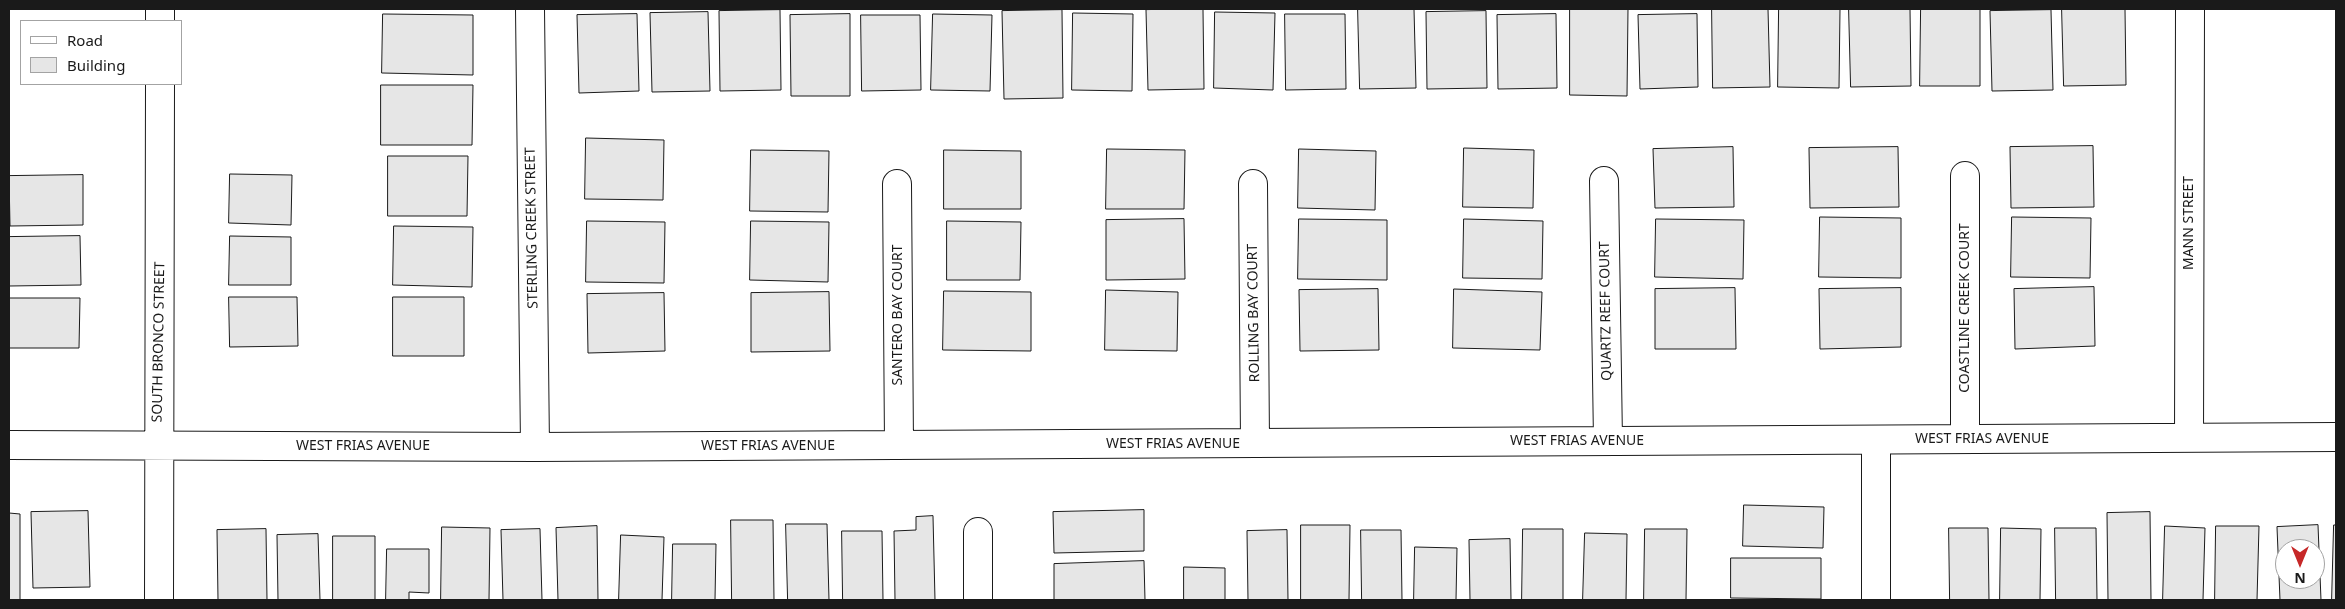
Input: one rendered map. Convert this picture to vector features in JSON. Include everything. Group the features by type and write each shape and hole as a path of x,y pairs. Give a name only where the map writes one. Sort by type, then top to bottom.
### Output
{"street":[{"name":"STERLING CREEK STREET","path":"530,9 535,447"},
{"name":"MANN STREET","path":"2189,438 2190,9"},
{"name":"SOUTH BRONCO STREET","path":"159,600 160,85"},
{"name":"COASTLINE CREEK COURT","path":"1965,176 1965,439"},
{"name":"QUARTZ REEF COURT","path":"1604,182 1608,441"},
{"name":"SANTERO BAY COURT","path":"897,184 899,445"},
{"name":"ROLLING BAY COURT","path":"1253,184 1255,443"},
{"name":"WEST FRIAS AVENUE","path":"9,444 535,447 2336,437"},
{"path":"1876,440 1876,600"},
{"path":"978,532 978,600"}],"building":[{"path":"1203,9 1204,89 1148,90 1146,10"},
{"path":"1358,9 1414,9 1416,88 1360,89"},
{"path":"1570,9 1628,9 1627,96 1570,95"},
{"path":"1712,9 1768,9 1770,87 1713,88"},
{"path":"1779,9 1840,9 1839,88 1778,87"},
{"path":"1849,9 1910,9 1911,86 1851,87"},
{"path":"1921,9 1980,9 1980,86 1920,86"},
{"path":"2062,9 2125,9 2126,85 2064,86"},
{"path":"780,10 781,90 720,91 719,11"},
{"path":"1062,10 1063,98 1004,99 1002,11"},
{"path":"2051,10 2053,90 1992,91 1990,11"},
{"path":"1486,11 1487,88 1427,89 1426,12"},
{"path":"708,12 710,91 652,92 650,13"},
{"path":"1215,12 1275,13 1273,90 1214,88"},
{"path":"1073,13 1133,14 1132,91 1072,90"},
{"path":"383,14 473,15 473,75 382,73"},
{"path":"637,14 639,91 579,93 577,15"},
{"path":"850,14 850,96 791,96 790,15"},
{"path":"933,14 992,15 990,91 931,90"},
{"path":"1285,14 1345,14 1346,89 1286,90"},
{"path":"1556,14 1557,88 1498,89 1497,15"},
{"path":"1697,14 1698,87 1640,89 1638,15"},
{"path":"861,15 920,15 921,90 862,91"},
{"path":"381,85 473,85 472,145 381,145"},
{"path":"586,138 664,140 663,200 585,199"},
{"path":"2093,146 2094,207 2011,208 2010,147"},
{"path":"1733,147 1734,207 1655,208 1653,149"},
{"path":"1898,147 1899,207 1810,208 1809,148"},
{"path":"1464,148 1534,150 1533,208 1463,207"},
{"path":"1107,149 1185,150 1184,209 1106,209"},
{"path":"1299,149 1376,151 1375,210 1298,208"},
{"path":"751,150 829,151 828,212 750,211"},
{"path":"944,150 1021,151 1021,209 944,209"},
{"path":"388,156 468,156 467,216 388,216"},
{"path":"230,174 292,175 291,225 229,223"},
{"path":"83,175 83,225 10,226 9,176"},
{"path":"1820,217 1901,218 1901,278 1819,277"},
{"path":"2012,217 2091,218 2090,278 2011,277"},
{"path":"1184,219 1185,279 1106,280 1106,220"},
{"path":"1299,219 1387,220 1387,280 1298,279"},
{"path":"1464,219 1543,221 1542,279 1463,278"},
{"path":"1656,219 1744,220 1743,279 1655,277"},
{"path":"587,221 665,222 664,283 586,282"},
{"path":"751,221 829,222 828,282 750,280"},
{"path":"947,221 1021,222 1020,280 947,280"},
{"path":"394,226 473,227 472,287 393,285"},
{"path":"80,236 81,285 9,286 9,237"},
{"path":"230,236 291,237 291,285 229,285"},
{"path":"2094,287 2095,346 2015,349 2014,289"},
{"path":"1735,288 1736,349 1655,349 1655,289"},
{"path":"1901,288 1901,347 1820,349 1819,289"},
{"path":"1378,289 1379,350 1300,351 1299,290"},
{"path":"1454,289 1542,292 1540,350 1453,348"},
{"path":"1106,290 1178,292 1177,351 1105,350"},
{"path":"944,291 1031,292 1031,351 943,350"},
{"path":"829,292 830,351 751,352 751,293"},
{"path":"664,293 665,351 588,353 587,294"},
{"path":"229,297 297,297 298,346 230,347"},
{"path":"393,297 464,297 464,356 393,356"},
{"path":"9,298 80,298 79,348 9,348"},
{"path":"1744,505 1824,507 1823,548 1743,546"},
{"path":"1144,510 1144,551 1054,553 1053,512"},
{"path":"88,511 90,587 33,588 31,512"},
{"path":"2150,512 2151,600 2108,600 2107,513"},
{"path":"9,513 20,514 20,600 9,600"},
{"path":"933,516 935,600 895,600 894,531 916,530 916,517"},
{"path":"731,520 773,520 774,600 732,600"},
{"path":"786,524 827,524 829,600 788,600"},
{"path":"1301,525 1350,525 1349,600 1301,600"},
{"path":"2318,525 2319,539 2277,539 2277,527"},
{"path":"2334,525 2336,525 2336,600 2332,600"},
{"path":"597,526 598,600 558,600 556,528"},
{"path":"2165,526 2205,528 2203,600 2163,600"},
{"path":"2216,526 2259,526 2257,600 2215,600"},
{"path":"442,527 490,528 489,600 441,600"},
{"path":"1949,528 1988,528 1989,600 1950,600"},
{"path":"2001,528 2041,529 2040,600 2000,600"},
{"path":"2055,528 2096,528 2097,600 2056,600"},
{"path":"266,529 267,600 218,600 217,530"},
{"path":"540,529 542,600 503,600 501,530"},
{"path":"1523,529 1563,529 1563,600 1522,600"},
{"path":"1645,529 1687,529 1686,600 1644,600"},
{"path":"1287,530 1288,600 1248,600 1247,531"},
{"path":"1361,530 1401,530 1402,600 1362,600"},
{"path":"842,531 882,531 883,600 843,600"},
{"path":"1585,533 1627,534 1626,600 1583,600"},
{"path":"318,534 320,600 278,600 277,535"},
{"path":"621,535 664,537 662,600 619,600"},
{"path":"333,536 375,536 375,600 333,600"},
{"path":"1510,539 1511,600 1470,600 1469,540"},
{"path":"673,544 716,544 715,600 672,600"},
{"path":"1415,547 1457,548 1456,600 1414,600"},
{"path":"387,549 429,549 429,593 409,592 409,600 386,600"},
{"path":"1731,558 1821,558 1821,599 1731,598"},
{"path":"1144,561 1145,600 1054,600 1054,564"},
{"path":"1184,567 1225,568 1225,600 1184,600"},
{"path":"2280,589 2321,589 2321,600 2280,600"}]}
